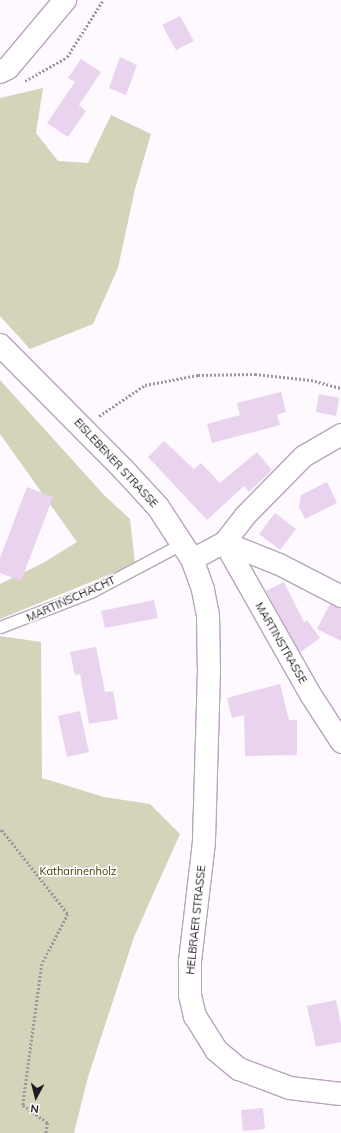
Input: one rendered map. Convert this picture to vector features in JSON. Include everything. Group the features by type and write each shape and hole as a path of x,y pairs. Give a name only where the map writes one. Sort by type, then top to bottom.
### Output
{"main road":[{"path":"0,72 8,68 65,0"},
{"name":"EISLEBENER STRASSE","path":"0,345 142,489 187,551 207,604 209,671"},
{"name":"HELBRAER STRASSE","path":"209,671 204,842 190,962 190,995 195,1016 216,1050 239,1069 290,1088 341,1094"}],"street":[{"path":"224,542 245,515 304,456 341,434"},
{"path":"187,551 224,542 279,564 341,596"},
{"name":"MARTINSTRASSE","path":"224,542 310,694 341,742"}],"lane":[{"name":"MARTINSCHACHT","path":"0,627 91,592 187,551"}],"path":[{"path":"21,83 67,57 103,0"},
{"path":"83,428 145,385 198,375 255,374 311,380 341,388"},
{"path":"0,831 2,830 68,914 42,964 23,1105 48,1122 46,1133"}],"green space":[{"path":"43,88 36,133 58,161 88,163 111,115 151,134 135,189 118,268 93,324 30,349 0,316 0,98"},
{"path":"0,380 104,495 130,519 135,564 0,619 0,584 43,563 77,542 0,434"},
{"name":"Katharinenholz","path":"0,636 41,642 42,778 104,797 150,804 180,834 134,937 88,1077 74,1133 0,1133"}],"building":[{"path":"180,16 194,41 176,50 162,25"},
{"path":"120,57 137,65 126,95 109,88"},
{"path":"81,59 101,72 79,105 86,111 68,137 47,123 75,82 68,78"},
{"path":"281,392 286,412 277,415 280,425 212,443 207,424 240,415 237,403"},
{"path":"319,394 339,398 336,416 316,412"},
{"path":"164,441 194,469 201,463 220,483 257,452 272,470 249,492 244,486 207,520 148,457"},
{"path":"327,482 337,503 305,519 299,507 301,495"},
{"path":"27,487 53,497 21,581 0,573 0,558"},
{"path":"275,513 296,529 280,550 259,534"},
{"path":"284,582 304,622 307,620 320,638 302,651 299,651 266,591"},
{"path":"154,600 158,618 105,628 101,611"},
{"path":"330,604 341,609 341,641 317,629"},
{"path":"96,647 105,692 113,691 118,719 89,724 80,674 75,675 70,652"},
{"path":"280,684 289,720 297,720 297,755 245,756 244,715 232,718 227,698"},
{"path":"80,711 89,752 67,757 58,716"},
{"path":"336,1000 341,1024 341,1042 316,1047 307,1006"},
{"path":"263,1108 265,1129 243,1131 241,1110"}]}
